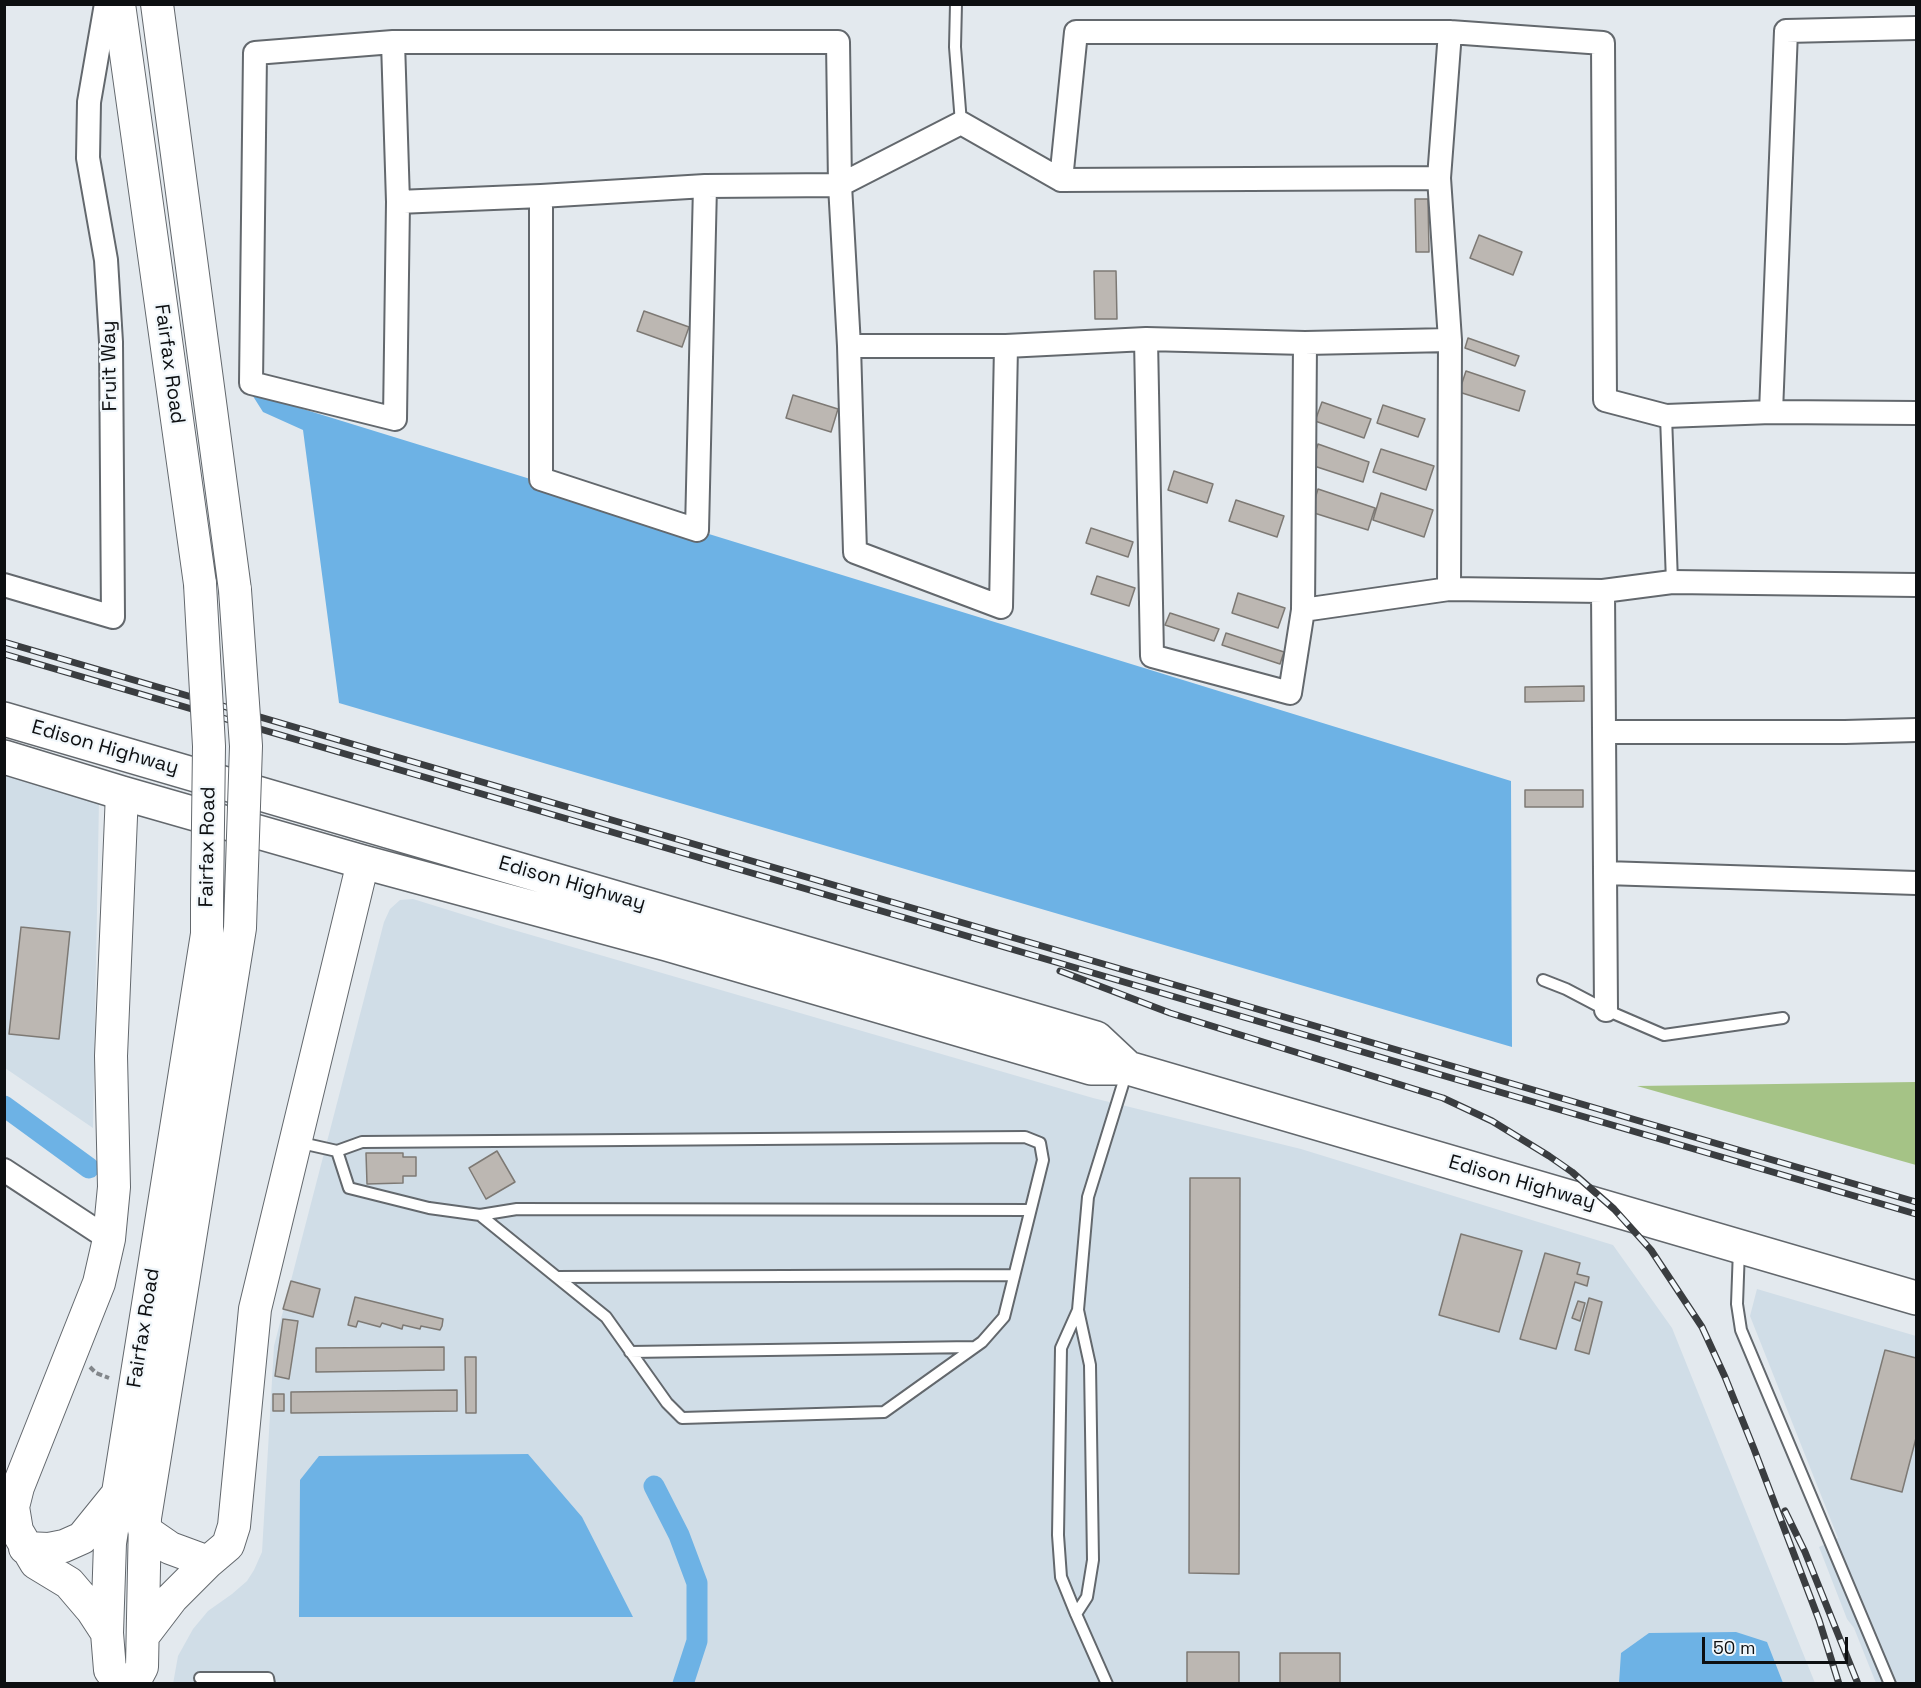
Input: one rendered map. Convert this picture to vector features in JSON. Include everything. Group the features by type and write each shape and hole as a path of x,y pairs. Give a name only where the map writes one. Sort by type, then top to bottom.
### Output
{"main road":[{"name":"Fairfax Road","path":"119,4 200,584 209,747 207,934 110,1544 106,1633 110,1670 122,1683"},
{"name":"Fairfax Road","path":"133,1683 142,1667 144,1530 240,928 246,746 235,590 157,4"},
{"name":"Edison Highway","path":"4,719 1096,1038 1128,1068"},
{"name":"Edison Highway","path":"4,757 363,862 667,944 1091,1068 1128,1068 1917,1298"},
{"path":"106,1633 92,1610 69,1583 36,1563 25,1548 16,1531 11,1489 99,1283 110,1239 114,1187 111,1056 122,793"},
{"path":"143,1636 172,1598 228,1545 234,1526 255,1309 363,862"},
{"path":"25,1548 49,1549 64,1546 82,1538 118,1493"},
{"path":"144,1530 170,1548 208,1562"}],"street":[{"name":"Fruit Way","path":"4,585 113,617 111,342 105,260 88,158 89,102 106,4"},
{"path":"1771,412 1786,31 1917,28"},
{"path":"1061,180 1076,32 1450,32 1603,43 1605,400 1666,416 1771,412 1917,413"},
{"path":"1449,589 1450,339 1439,178 1450,32"},
{"path":"393,42 398,202 395,419 251,382 255,53 393,42 838,42 840,185 849,346 855,552 1001,607 1006,346"},
{"path":"398,202 705,186 840,185 961,123 1061,180 1439,178"},
{"path":"541,196 541,479 696,530 705,186"},
{"path":"849,346 1006,346 1146,339 1305,343 1450,339"},
{"path":"1146,339 1152,656 1290,693 1303,610 1305,343"},
{"path":"1303,610 1449,589 1603,591 1672,582 1917,585"},
{"path":"1603,591 1606,1010"},
{"path":"1605,732 1917,730"},
{"path":"1605,873 1917,883"},
{"path":"4,1170 110,1239"}],"lane":[{"path":"956,4 955,47 961,123"},
{"path":"1666,416 1672,582"},
{"path":"1543,980 1664,1035 1783,1018"},
{"path":"1076,1614 1087,1597 1093,1560 1090,1365 1078,1310 1088,1197 1128,1068"},
{"path":"294,1141 337,1151 362,1142 1025,1137 1040,1143 1042,1160 1004,1317 982,1342 884,1412 682,1418 666,1403 606,1317 480,1215"},
{"path":"337,1151 349,1188 429,1208 480,1215 517,1209 1030,1210"},
{"path":"1739,1246 1737,1304 1741,1329 1890,1683"},
{"path":"557,1278 1014,1275"},
{"path":"1078,1310 1062,1348 1058,1507 1062,1577 1107,1683"},
{"path":"630,1352 975,1347"},
{"path":"200,1678 268,1678 269,1683"}],"shaded area":[{"path":"4,773 99,800 93,1128 5,1068"},
{"path":"413,899 1093,1098 1301,1149 1613,1245 1672,1328 1815,1683 173,1684 178,1656 193,1629 208,1611 247,1581 262,1552 274,1346 384,922 390,909 400,900"},
{"path":"1757,1289 1916,1336 1916,1683 1876,1683 1854,1628 1847,1619 1819,1547 1838,1538 1750,1316"}],"green space":[{"path":"1916,1082 1916,1165 1637,1086"}],"water":[{"path":"251,393 1511,781 1512,1047 339,703 303,430 263,412"},
{"path":"528,1454 582,1517 633,1617 299,1617 300,1480 319,1456"},
{"path":"1736,1632 1767,1642 1783,1683 1619,1683 1621,1653 1649,1633"}],"building":[{"path":"1415,199 1428,199 1429,252 1416,252"},
{"path":"1479,235 1522,252 1513,275 1470,258"},
{"path":"1094,271 1116,271 1117,319 1095,319"},
{"path":"644,311 689,327 682,347 637,331"},
{"path":"1468,338 1519,356 1515,366 1465,348"},
{"path":"1466,371 1525,391 1519,411 1459,392"},
{"path":"793,395 838,409 831,432 786,418"},
{"path":"1322,402 1371,419 1364,438 1315,421"},
{"path":"1383,405 1425,419 1418,437 1377,423"},
{"path":"1318,444 1369,462 1363,482 1311,465"},
{"path":"1381,449 1434,466 1426,490 1373,472"},
{"path":"1174,471 1213,484 1207,503 1168,490"},
{"path":"1318,489 1375,508 1368,530 1311,512"},
{"path":"1381,493 1433,510 1424,537 1373,520"},
{"path":"1236,500 1284,516 1277,537 1229,521"},
{"path":"1091,528 1133,542 1128,557 1086,543"},
{"path":"1097,576 1135,588 1129,606 1091,594"},
{"path":"1238,593 1285,608 1278,628 1232,613"},
{"path":"1170,613 1219,629 1214,641 1165,625"},
{"path":"1226,633 1284,652 1280,664 1222,645"},
{"path":"1584,686 1584,701 1525,702 1525,687"},
{"path":"1525,790 1583,790 1583,807 1525,807"},
{"path":"21,927 70,932 59,1039 9,1034"},
{"path":"497,1151 515,1182 486,1199 469,1168"},
{"path":"366,1153 403,1153 403,1157 416,1157 416,1176 403,1176 403,1183 367,1184"},
{"path":"1190,1178 1240,1178 1239,1574 1189,1573"},
{"path":"1461,1234 1522,1251 1499,1332 1439,1315"},
{"path":"1545,1253 1580,1263 1577,1274 1589,1277 1587,1286 1575,1282 1556,1349 1520,1339"},
{"path":"291,1281 320,1289 313,1317 283,1309"},
{"path":"355,1297 443,1319 442,1326 440,1330 403,1325 402,1329 382,1323 380,1327 358,1321 356,1327 348,1325"},
{"path":"1589,1298 1602,1302 1589,1354 1575,1350"},
{"path":"1578,1301 1585,1303 1580,1321 1572,1318"},
{"path":"283,1319 298,1321 289,1379 275,1376"},
{"path":"444,1347 444,1370 316,1372 316,1348"},
{"path":"1885,1350 1916,1358 1916,1438 1902,1492 1851,1479"},
{"path":"465,1357 476,1357 476,1413 466,1413"},
{"path":"457,1390 457,1411 291,1413 291,1392"},
{"path":"273,1394 284,1394 284,1411 273,1411"},
{"path":"1187,1652 1239,1652 1239,1684 1187,1684"},
{"path":"1280,1653 1340,1653 1340,1684 1280,1684"}],"waterway":[{"path":"4,1106 89,1168"},
{"path":"654,1486 679,1535 697,1583 697,1641 683,1684"}],"railway":[{"path":"4,642 1916,1202"},
{"path":"4,654 1916,1214"},
{"path":"1060,971 1170,1013 1443,1098 1492,1121 1549,1156 1572,1172 1614,1209 1651,1250 1702,1327 1754,1449 1819,1620 1839,1684"},
{"path":"1785,1511 1805,1552 1858,1684"}]}
